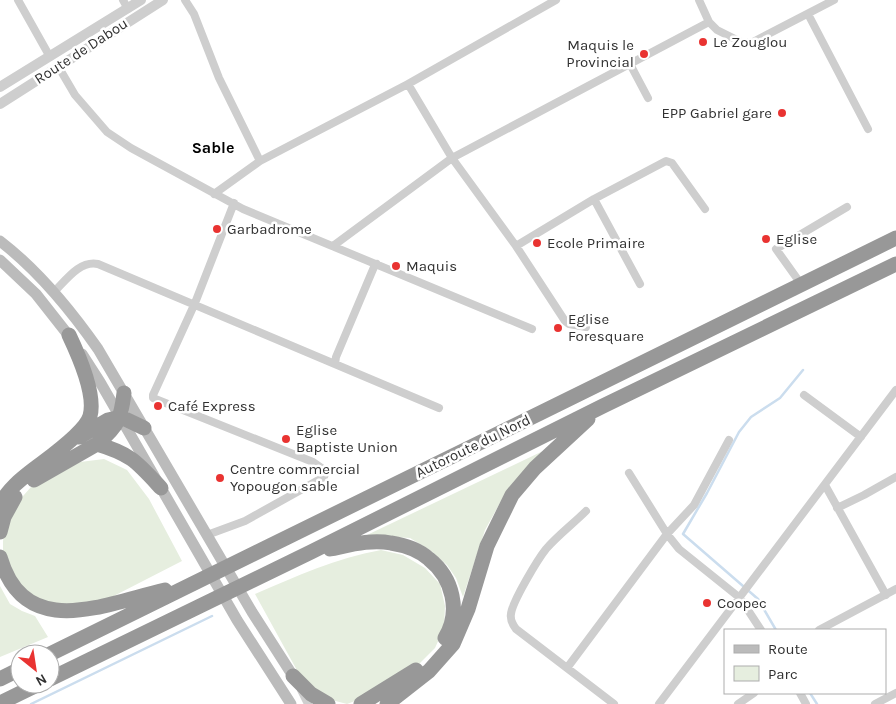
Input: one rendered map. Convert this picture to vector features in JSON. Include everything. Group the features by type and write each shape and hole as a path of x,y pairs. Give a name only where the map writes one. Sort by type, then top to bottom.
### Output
{"highway":[{"name":"Autoroute du Nord","path":"60,649 896,238"},
{"name":"Autoroute du Nord","path":"60,673 312,552 603,406 896,264"},
{"path":"0,505 10,490 20,480 61,448 83,427 90,416 87,380 69,335"},
{"path":"0,532 11,502 20,491 45,473 97,444 115,426 121,417 124,393"},
{"path":"387,704 429,671 453,644 468,609 487,546 499,518 512,495 535,468 603,406"},
{"path":"61,448 108,420 121,417 144,428"},
{"path":"97,444 121,451 132,458 161,488"},
{"path":"312,552 373,541 408,548 417,551 440,569 452,594 454,608 452,620 448,634 440,647 414,672 361,704"},
{"path":"0,557 10,582 21,596 34,604 62,611 81,611 191,584"},
{"path":"293,676 311,694 328,704"},
{"path":"0,703 18,694"}],"main road":[{"path":"0,241 72,311 98,349 252,612 293,676"},
{"path":"0,260 36,294 69,335 100,382 237,620 292,704"}],"street":[{"path":"18,0 50,57"},
{"name":"Route de Dabou","path":"0,87 50,57 125,4 141,0"},
{"name":"Route de Dabou","path":"0,104 163,0"},
{"path":"186,0 194,14 219,78 260,161"},
{"path":"214,194 260,161 408,84 556,0"},
{"path":"699,0 709,22 717,30 743,43 754,42 834,0"},
{"path":"808,14 868,129"},
{"path":"333,246 452,158 709,22"},
{"path":"630,64 648,98"},
{"path":"58,66 75,95 107,132 131,148 243,209 532,329"},
{"path":"408,84 452,158 516,246 565,321 569,324 586,327"},
{"path":"516,246 594,199 666,161 670,161 705,209"},
{"path":"594,199 640,284"},
{"path":"208,537 245,521 306,488 324,477 325,471 313,462 153,398 195,303 234,203"},
{"path":"801,284 776,249 847,207"},
{"path":"54,292 83,266 91,262 98,264 195,303 439,408"},
{"path":"335,364 336,357 374,267 377,264"},
{"path":"659,704 896,390"},
{"path":"804,395 861,436"},
{"path":"567,668 668,534 694,506 729,440"},
{"path":"629,473 679,549 740,598 760,629"},
{"path":"837,508 896,477"},
{"path":"825,485 886,595"},
{"path":"586,511 556,539 538,561 511,613 513,625 516,628 614,704"},
{"path":"821,629 896,589"},
{"path":"293,676 308,704"},
{"path":"875,704 896,693"},
{"path":"738,704 753,694"}],"green space":[{"path":"543,451 506,492 485,530 463,597 456,578 447,565 430,550 410,538 367,535"},
{"path":"104,459 127,470 149,499 182,561 106,600 61,608 23,593 3,554 3,541 7,520 16,504 31,487 60,471 80,462"},
{"path":"381,550 403,555 425,568 440,584 445,606 444,628 435,648 419,664 363,698 347,704 328,699 299,674 255,594 332,563"},
{"path":"0,586 10,604 35,616 48,637 31,644 10,644 10,653 0,657"}],"waterway":[{"path":"775,629 758,599 683,534 739,432 751,417 780,398 803,370"},
{"path":"31,704 212,616"},
{"path":"811,694 817,704"}],"place":[{"name":"Le Zouglou","path":"703,42"},
{"name":"Maquis le Provincial","path":"644,54"},
{"name":"EPP Gabriel gare","path":"782,113"},
{"name":"Garbadrome","path":"217,229"},
{"name":"Eglise","path":"766,239"},
{"name":"Ecole Primaire","path":"537,243"},
{"name":"Maquis","path":"396,266"},
{"name":"Eglise Foresquare","path":"558,328"},
{"name":"Café Express","path":"158,406"},
{"name":"Eglise Baptiste Union","path":"286,439"},
{"name":"Centre commercial Yopougon sable","path":"220,478"},
{"name":"Coopec","path":"707,603"}],"district":[{"name":"Sable","path":"213,147"}]}
